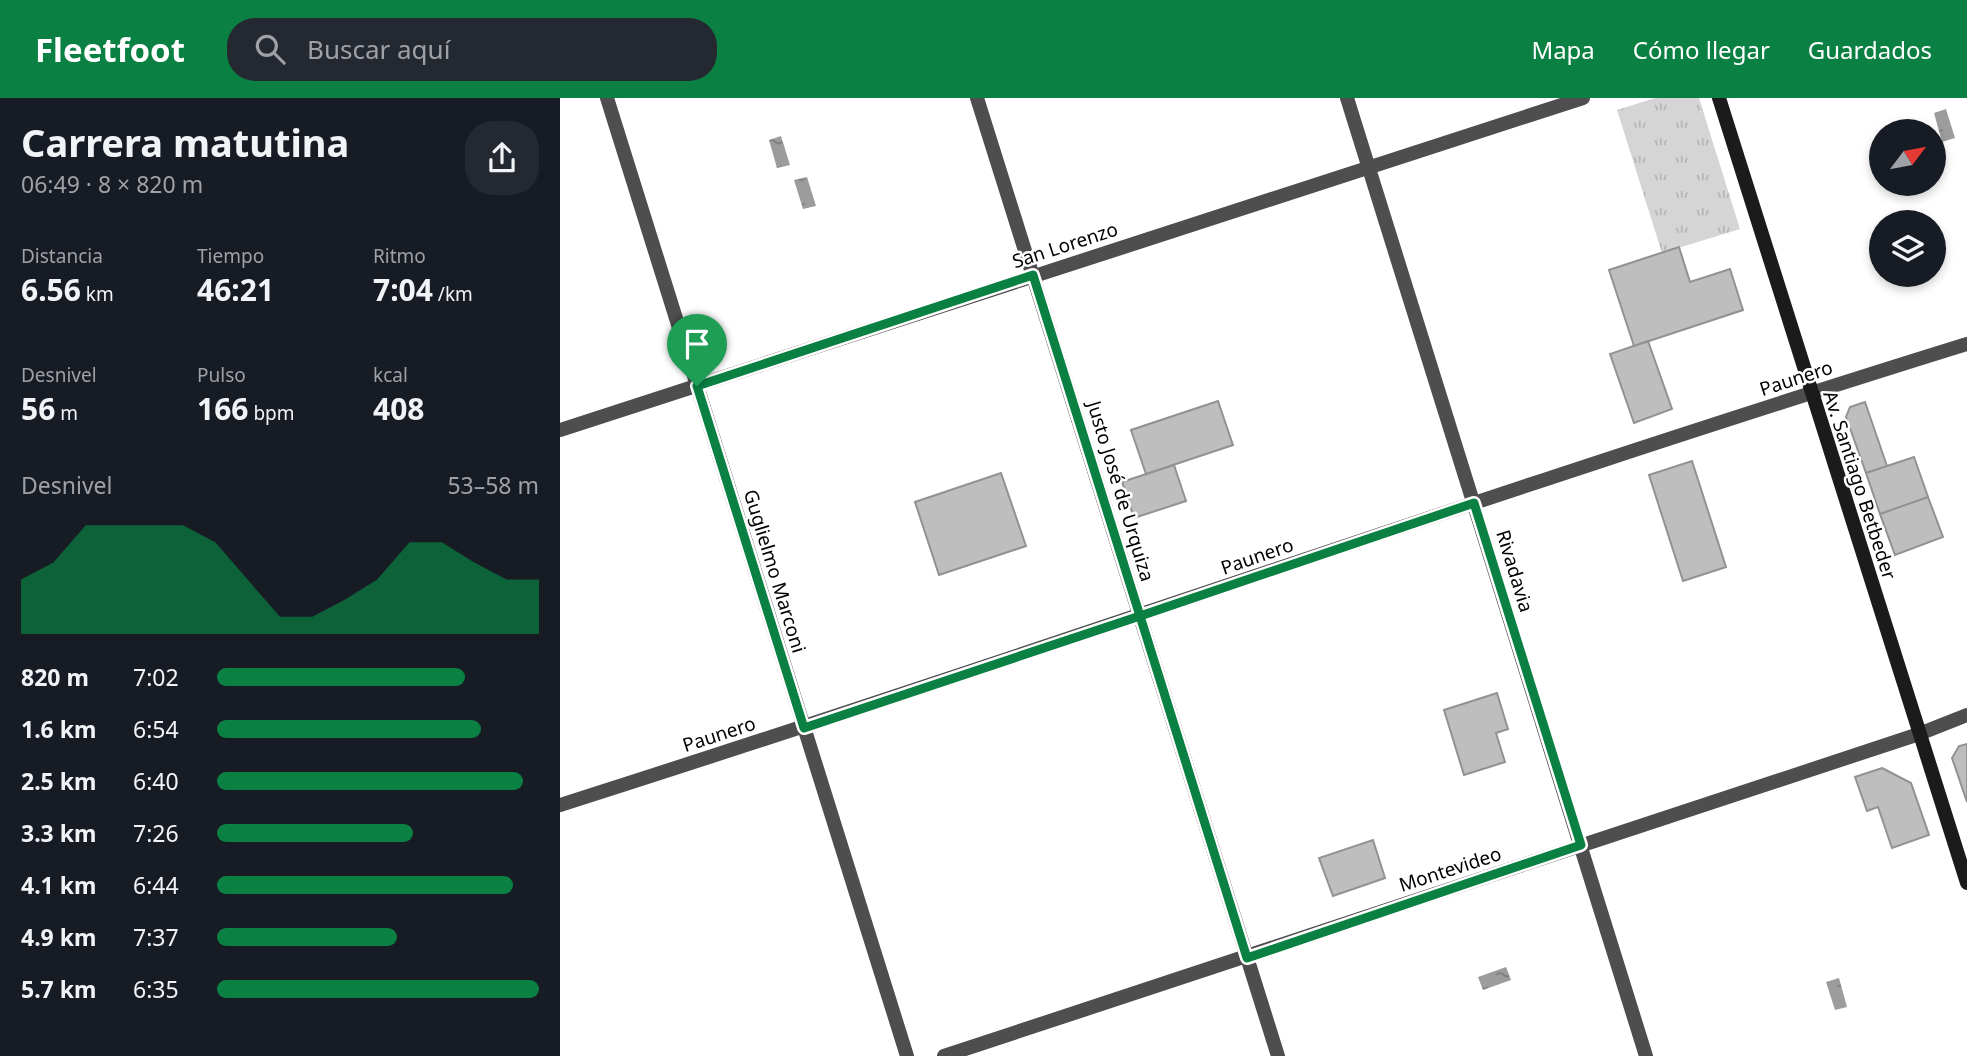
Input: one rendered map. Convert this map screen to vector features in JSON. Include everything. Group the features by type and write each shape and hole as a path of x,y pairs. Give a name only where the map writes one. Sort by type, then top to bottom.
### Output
{"main road":[{"name":"Av. Santiago Betbeder","path":"1718,98 1967,883"}],"street":[{"name":"Guglielmo Marconi","path":"607,98 907,1056"},
{"name":"Justo José de Urquiza","path":"977,98 1278,1056"},
{"name":"Rivadavia","path":"1347,98 1646,1056"},
{"name":"San Lorenzo","path":"560,430 1583,98"},
{"name":"Paunero","path":"560,805 804,728 1474,503 1967,344"},
{"name":"Montevideo","path":"944,1056 1919,734 1967,715"}],"green space":[{"path":"1655,98 1699,98 1740,229 1662,253 1617,110"}],"water":[{"path":"1946,109 1955,138 1946,141 1946,119 1936,119 1934,113"},
{"path":"781,136 790,165 777,168 769,140"},
{"path":"807,177 816,206 803,209 794,180"},
{"path":"1506,967 1511,980 1483,990 1478,977"},
{"path":"1839,978 1847,1007 1835,1010 1826,982"}],"building":[{"path":"1679,247 1690,282 1730,269 1743,310 1634,346 1609,270"},
{"path":"1648,341 1672,409 1634,423 1610,354"},
{"path":"1218,401 1233,445 1146,474 1131,430"},
{"path":"1865,402 1887,466 1866,473 1846,417 1850,407"},
{"path":"1914,457 1928,497 1880,514 1866,473"},
{"path":"1692,461 1726,567 1683,581 1649,475"},
{"path":"1174,465 1186,501 1134,518 1122,482"},
{"path":"1001,473 1026,546 939,575 915,502"},
{"path":"1928,497 1943,537 1895,555 1880,514"},
{"path":"1497,693 1508,729 1496,733 1505,762 1464,775 1444,710"},
{"path":"1967,744 1967,802 1952,758 1959,746"},
{"path":"1882,768 1911,783 1929,835 1892,848 1878,807 1867,811 1855,777"},
{"path":"1373,840 1385,878 1333,896 1319,858"}],"route":[{"path":"697,386 804,728 1140,616 1247,958 1581,845 1474,503 1140,616 1033,275 697,386"}]}
